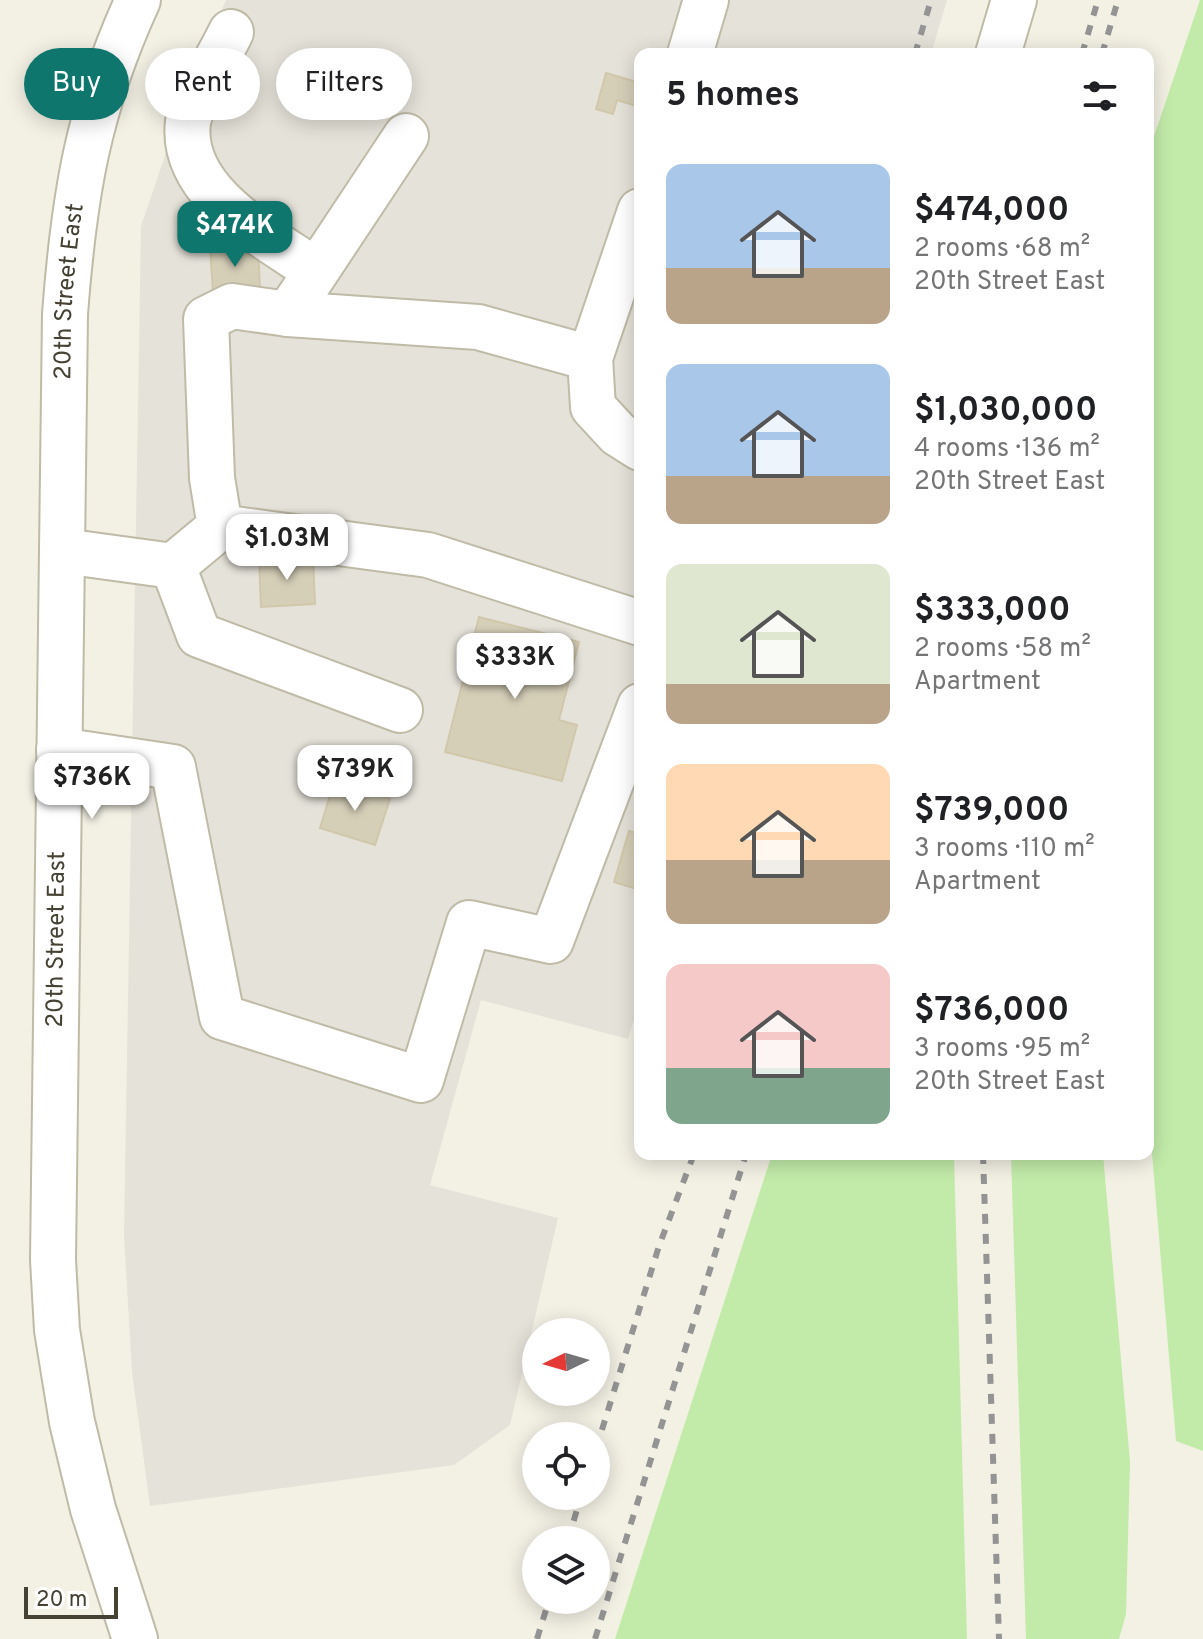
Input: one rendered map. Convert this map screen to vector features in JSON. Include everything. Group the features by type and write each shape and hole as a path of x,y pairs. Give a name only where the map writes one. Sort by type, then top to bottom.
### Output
{"street":[{"name":"20th Street East","path":"135,1639 93,1509 72,1422 57,1330 53,1178 65,314 70,246 87,142 99,95 138,0"},
{"path":"692,48 706,0"},
{"path":"1000,48 1014,0"},
{"path":"231,32 188,121 194,161 211,190 316,271"},
{"path":"288,314 406,136"},
{"path":"634,229 590,358 593,407 618,434 634,444"},
{"path":"220,527 212,478 206,319 232,306 288,314 478,327 590,358"},
{"path":"63,551 173,566 220,527 428,555 634,621"},
{"path":"173,566 199,635 400,710"},
{"path":"59,750 173,767 222,1017 421,1080 469,923 551,941 634,722"}],"shaded area":[{"path":"226,0 947,0 933,48 634,48 634,1019 628,1039 481,1000 430,1185 558,1218 535,1318 522,1318 522,1373 510,1425 454,1465 150,1506 132,1372 124,1236 141,226 177,120 260,120 260,48 205,48"}],"green space":[{"path":"1200,0 1203,0 1203,1451 1176,1441 1153,1160 1154,136"},
{"path":"770,1160 954,1160 967,1639 615,1639"},
{"path":"1011,1160 1104,1160 1130,1462 1126,1614 1119,1639 1026,1639"}],"building":[{"path":"606,73 634,81 634,105 617,100 613,114 596,109"},
{"path":"258,246 260,289 213,292 210,248"},
{"path":"313,556 315,604 261,607 259,559"},
{"path":"479,617 579,642 559,720 577,725 562,781 445,752"},
{"path":"334,782 390,799 375,845 320,828"},
{"path":"629,831 634,832 634,888 614,882"}],"railway":[{"path":"917,48 931,0"},
{"path":"1084,48 1098,0"},
{"path":"1104,48 1118,0"},
{"path":"604,1422 659,1246 692,1160"},
{"path":"595,1639 744,1160"},
{"path":"983,1160 999,1639"},
{"path":"572,1526 577,1510"},
{"path":"537,1639 545,1614"}]}
